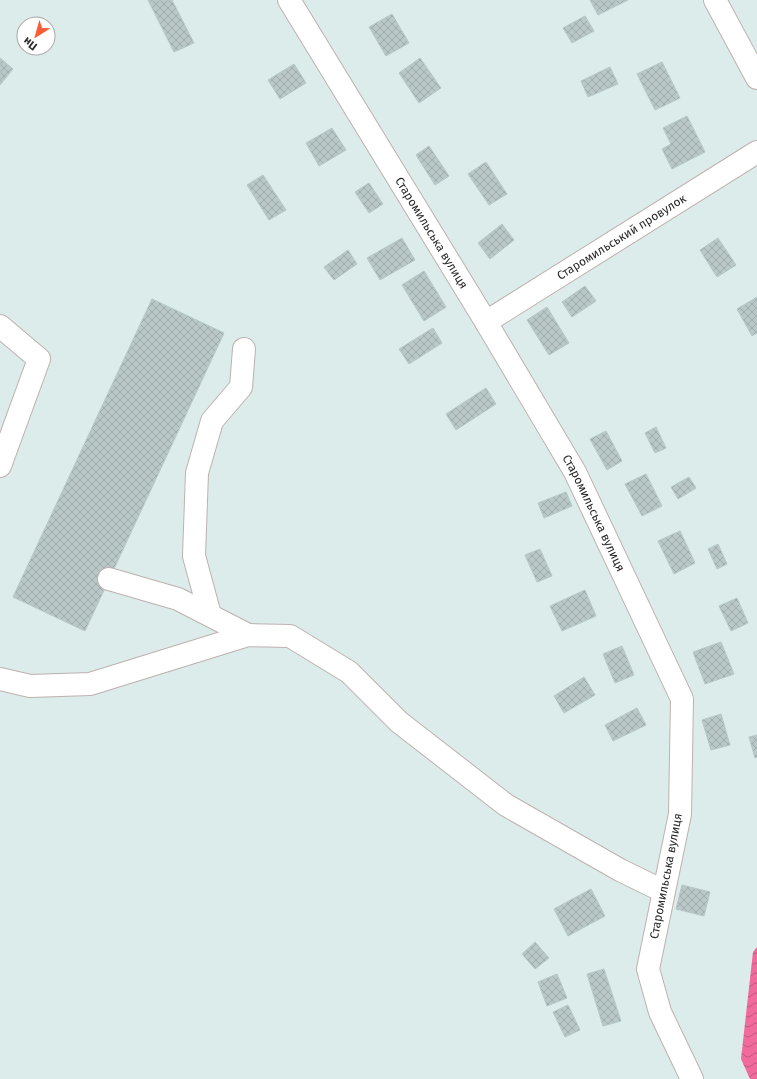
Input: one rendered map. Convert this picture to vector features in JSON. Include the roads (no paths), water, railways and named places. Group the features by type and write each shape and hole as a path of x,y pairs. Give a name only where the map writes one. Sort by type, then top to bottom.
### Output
{"street":[{"name":"Старомильська вулиця","path":"289,0 486,322 575,472 682,699 680,814 648,969 660,1012 692,1079"},
{"path":"715,0 757,78"},
{"name":"Старомильський провулок","path":"486,322 757,152"},
{"path":"0,326 39,359 0,466"},
{"path":"210,615 194,556 197,473 212,421 242,387 244,349"},
{"path":"109,579 178,599 248,635"},
{"path":"0,679 30,686 90,684 248,635 290,636 349,672 400,722 506,805 620,870 663,891"}],"water":[{"path":"757,947 757,1079 750,1079 741,1059 753,952"}]}
